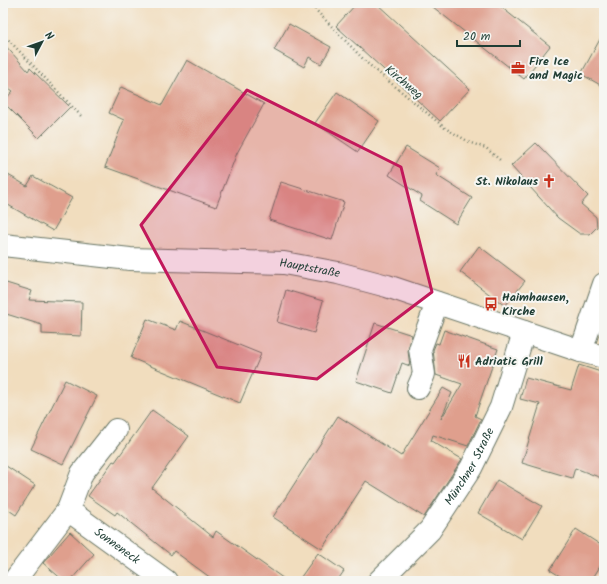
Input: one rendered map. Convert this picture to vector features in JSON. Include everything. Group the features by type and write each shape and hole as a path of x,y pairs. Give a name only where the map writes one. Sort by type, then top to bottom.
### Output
{"street":[{"name":"Hauptstraße","path":"3,245 130,259 284,263 338,273 387,286 581,351 604,357"},
{"path":"581,351 604,284"},
{"path":"418,388 424,374 420,349 436,303"},
{"name":"Münchner Straße","path":"379,581 430,530 471,468 500,407 524,332"},
{"path":"14,581 68,510 82,473 116,430"},
{"name":"Sonneneck","path":"68,510 166,581"}],"path":[{"name":"Kirchweg","path":"309,3 367,63 445,128 471,143 486,148 500,160"},
{"path":"3,34 82,117"}],"highlighted area":[{"path":"247,90 401,167 432,292 317,379 217,367 141,225"}],"building":[{"path":"357,3 376,3 470,89 440,121 336,26"},
{"path":"428,3 496,3 550,46 524,79"},
{"path":"289,24 331,47 321,64 309,57 304,67 274,50"},
{"path":"604,32 604,87 581,74"},
{"path":"3,43 28,71 30,68 70,107 39,138 3,102 13,91 3,84"},
{"path":"187,60 264,104 237,153 216,207 105,167 124,120 109,113 121,87 162,105"},
{"path":"337,92 379,121 358,152 315,123"},
{"name":"St. Nikolaus","path":"536,143 588,196 581,204 596,217 597,227 590,234 580,234 558,218 511,166"},
{"path":"406,147 440,168 436,175 472,198 456,224 420,201 422,196 389,175"},
{"path":"3,172 27,186 33,176 72,198 53,231 3,202"},
{"path":"281,182 344,202 332,240 269,220"},
{"path":"479,246 525,281 505,306 460,272"},
{"path":"3,282 32,291 29,300 82,302 81,336 42,334 42,325 3,313"},
{"path":"286,290 323,301 314,333 277,322"},
{"path":"147,319 176,330 180,321 261,354 240,403 131,358"},
{"path":"375,323 412,335 408,351 410,366 402,363 392,393 356,381"},
{"path":"444,330 498,349 475,416 481,419 468,446 433,435 431,441 462,459 424,517 366,481 322,549 273,517 338,416 401,456 443,388 452,393 441,419 462,384 436,375 433,350 436,343 439,344"},
{"path":"579,365 604,373 604,479 575,468 572,478 522,463 540,404 520,399 526,378 571,390"},
{"path":"65,380 97,396 63,464 31,449"},
{"path":"152,410 189,436 152,488 213,537 216,531 287,581 215,581 174,551 171,555 117,512 115,515 88,496 113,461 115,462"},
{"path":"3,464 35,485 16,515 3,506"},
{"path":"497,480 542,506 522,539 478,513"},
{"path":"576,529 604,547 604,560 591,581 568,581 550,570"},
{"path":"70,532 94,554 70,581 64,581 43,563"},
{"path":"318,553 344,571 337,581 298,581"}],"place":[{"name":"Fire Ice and Magic","path":"518,68"},
{"name":"St. Nikolaus","path":"549,181"},
{"name":"Haimhausen, Kirche","path":"491,304"},
{"name":"Adriatic Grill","path":"464,361"}]}
